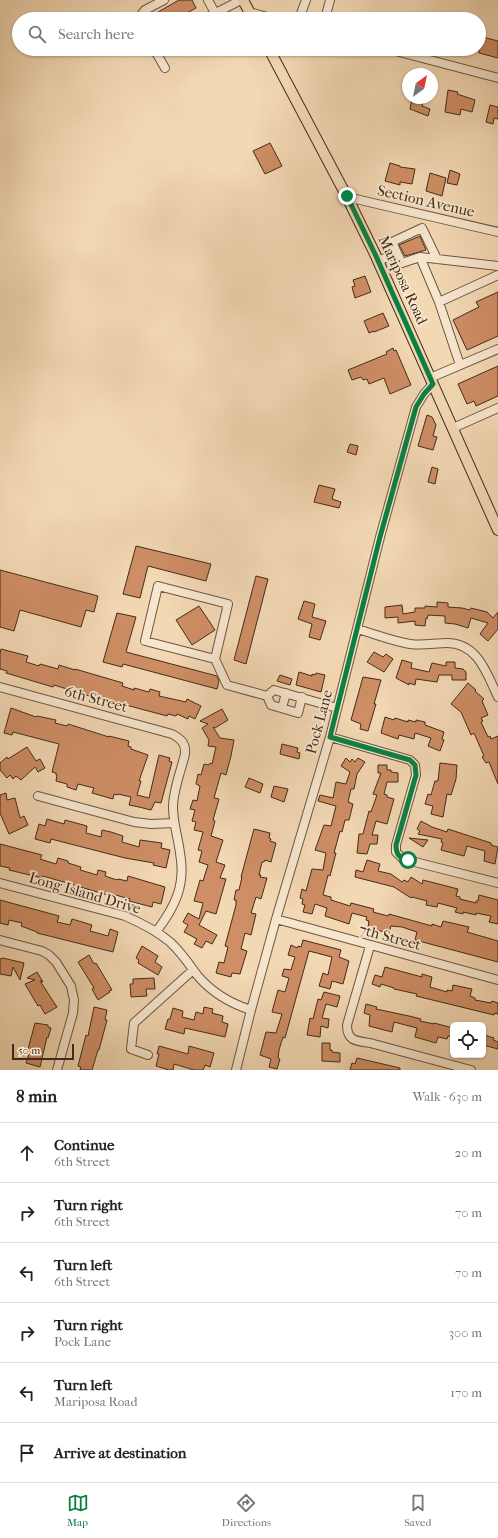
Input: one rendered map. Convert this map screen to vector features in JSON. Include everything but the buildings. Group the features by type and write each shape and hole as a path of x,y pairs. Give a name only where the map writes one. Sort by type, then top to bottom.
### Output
{"main road":[{"path":"242,0 249,12"},
{"name":"Mariposa Road","path":"273,56 347,196 378,261 498,530"}],"street":[{"path":"143,12 164,0"},
{"path":"208,0 214,12"},
{"path":"217,12 242,0"},
{"path":"301,12 306,0"},
{"path":"327,12 330,0"},
{"path":"158,56 165,68"},
{"path":"415,56 498,78"},
{"name":"Section Avenue","path":"347,196 498,232"},
{"path":"438,259 422,228 392,242 402,263 420,257 498,266"},
{"path":"378,261 397,253"},
{"path":"420,257 439,302 460,365"},
{"path":"439,302 498,275"},
{"path":"432,381 460,365 498,349"},
{"name":"Pock Lane","path":"236,1070 276,919 330,737 378,544 416,407 432,381"},
{"path":"453,428 498,408"},
{"path":"214,659 145,641 158,586 228,604 214,659 227,685 267,696"},
{"path":"358,629 395,641 412,644 447,643 462,646 480,660 498,697"},
{"name":"6th Street","path":"0,687 172,734 183,741 186,748 175,792 173,806 174,823"},
{"path":"267,696 274,690 337,708"},
{"path":"282,708 286,693"},
{"path":"267,696 271,705 298,713 302,697"},
{"path":"330,737 410,760 415,765 416,775 396,845 398,855 403,859 498,883"},
{"path":"38,796 134,822 151,824 174,823 180,853 181,881 174,905 156,932"},
{"name":"Long Island Drive","path":"0,883 125,916 156,932 171,943 193,970 212,990 224,999 251,1010"},
{"name":"7th Street","path":"276,919 498,980"},
{"path":"0,940 42,951 50,955 71,986 74,1000 73,1013 57,1070"},
{"path":"370,946 347,1025 347,1031 350,1036 357,1041 370,1043 471,1070"},
{"path":"148,1056 131,1049 134,1023 193,970"}],"route":[{"path":"347,196 375,254 433,384 424,394 416,407 380,537 330,737 410,760 415,765 416,775 396,845 396,852 398,855 403,859 408,860"}]}
